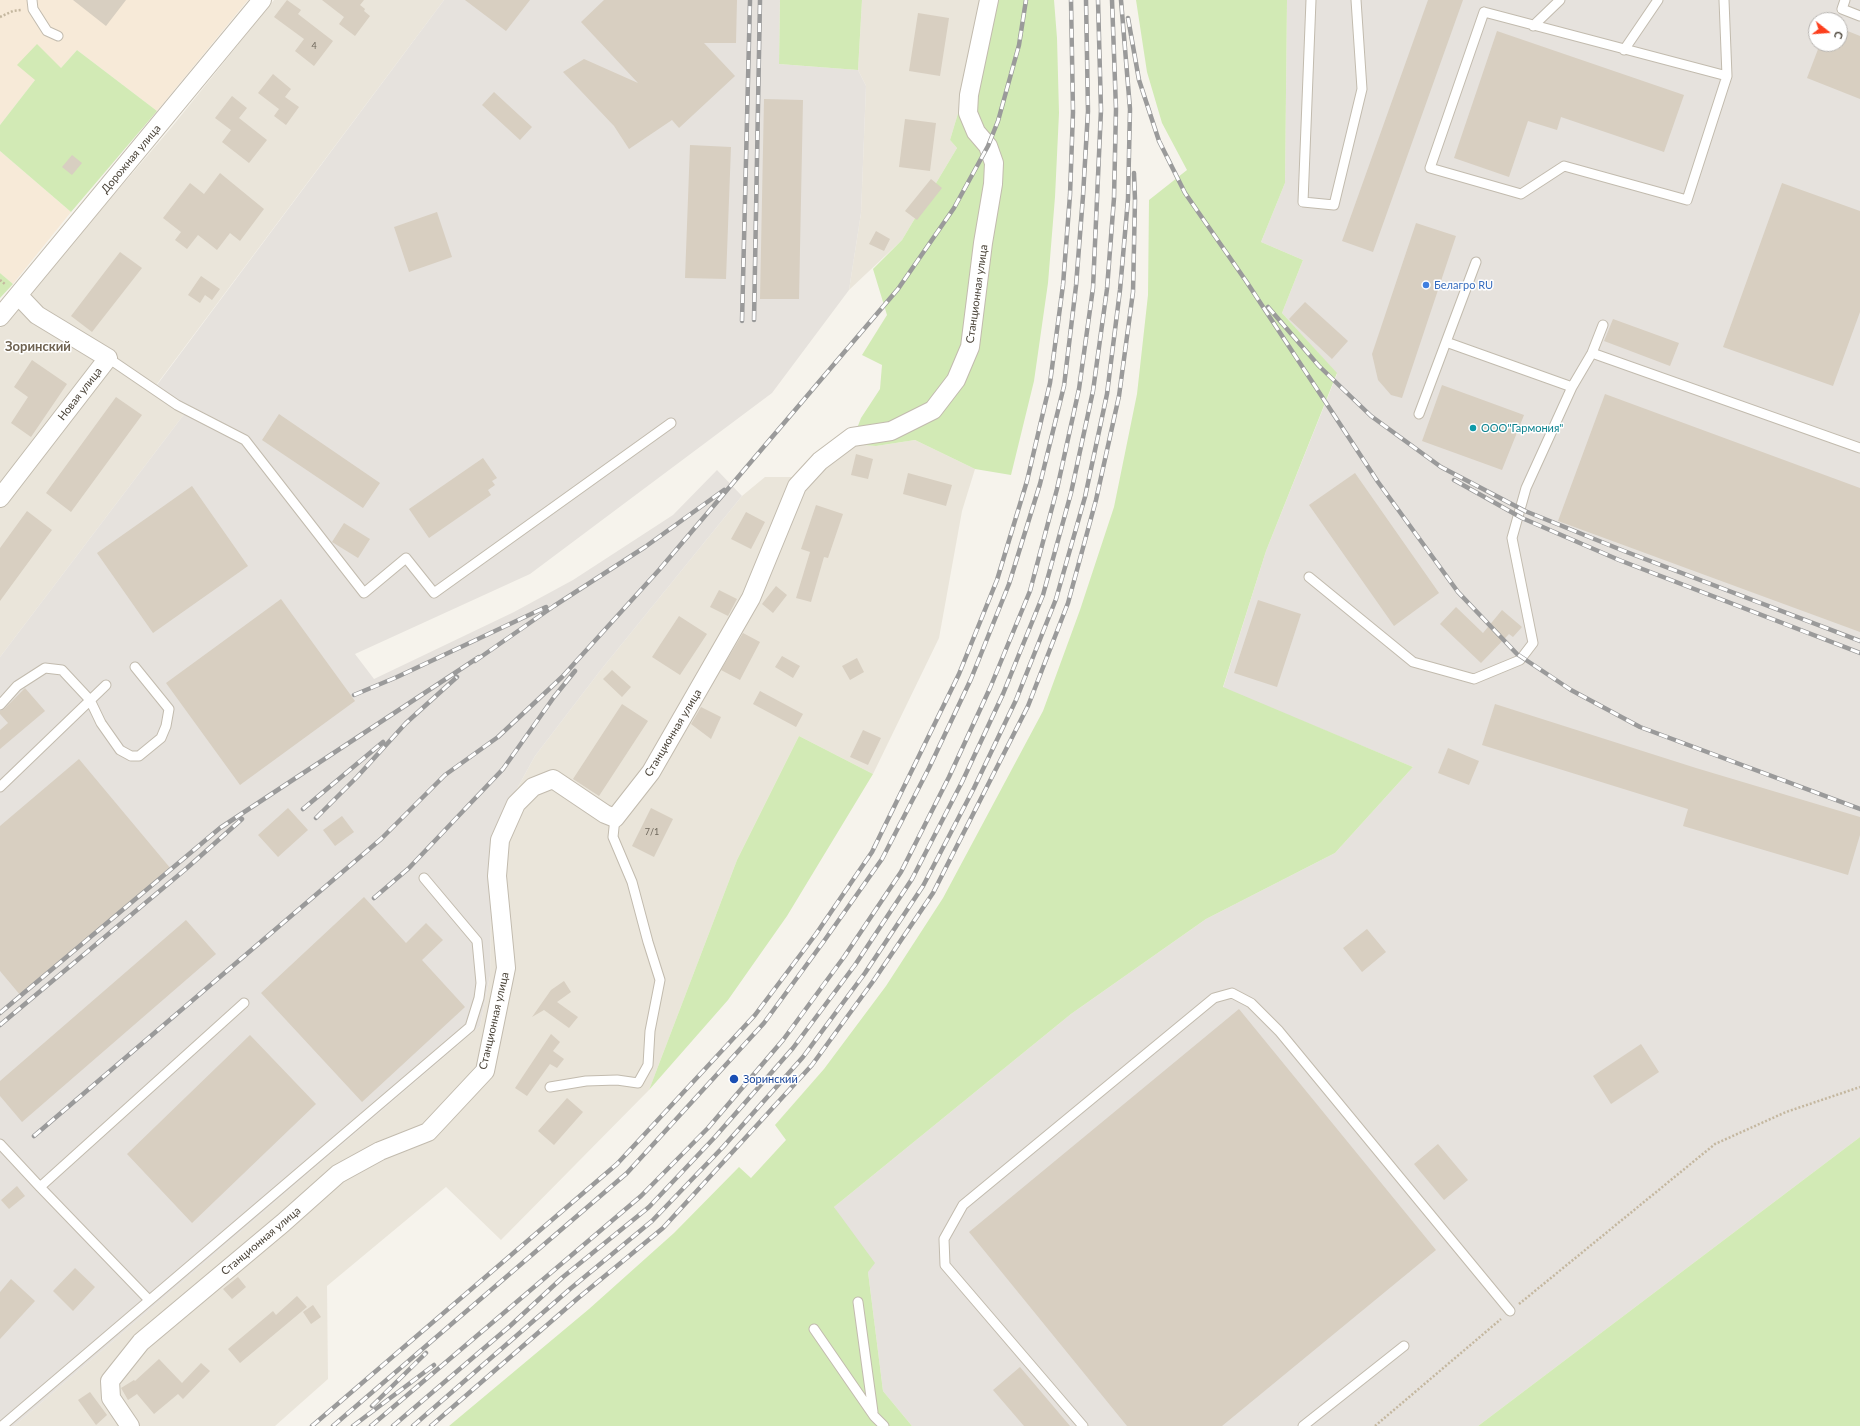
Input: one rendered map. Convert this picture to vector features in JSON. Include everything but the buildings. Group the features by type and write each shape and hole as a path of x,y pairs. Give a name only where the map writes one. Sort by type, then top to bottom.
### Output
{"street":[{"name":"Дорожная улица","path":"0,317 262,0"},
{"name":"Станционная улица","path":"130,1426 111,1398 110,1381 141,1342 283,1223 338,1174 380,1151 428,1132 485,1071 506,968 497,876 500,840 516,804 533,787 553,779 605,814 615,818 651,772 750,598 797,486 820,461 852,437 891,431 933,410 956,380 970,347 983,243 993,184 994,163 988,146 976,132 968,113 969,95 989,0"},
{"name":"Новая улица","path":"3,488 108,358 37,315 18,295"}],"lane":[{"path":"1311,0 1303,202 1334,205 1362,89 1356,0"},
{"path":"1533,26 1560,0"},
{"path":"1624,50 1658,0"},
{"path":"1724,0 1727,76 1687,200 1564,166 1521,194 1430,168 1484,12 1727,76"},
{"path":"1845,0 1842,8 1860,16"},
{"path":"33,4 47,31 58,36"},
{"path":"1419,414 1476,262"},
{"path":"1309,577 1413,662 1474,679 1520,660 1533,643 1528,608 1512,538 1526,488 1572,387 1592,353 1603,325"},
{"path":"1446,342 1572,387"},
{"path":"1592,353 1860,448"},
{"path":"108,358 177,405 244,440 364,593 406,558 434,593 670,423"},
{"path":"0,705 16,686 45,668 62,670 90,700 101,723 120,750 131,756 139,756 161,738 166,726 169,708 135,667"},
{"path":"0,787 106,685"},
{"path":"550,1087 586,1080 617,1080 638,1083 648,1065 650,1031 660,980 632,882 613,838 615,818"},
{"path":"2,1426 470,1027 479,998 480,983 476,941 424,878"},
{"path":"1083,1426 945,1264 944,1239 964,1205 1214,998 1232,994 1251,1003 1279,1031 1510,1311"},
{"path":"40,1187 244,1003"},
{"path":"0,1144 150,1300"},
{"path":"858,1302 874,1416"},
{"path":"814,1329 874,1416 884,1426"},
{"path":"1303,1426 1404,1346"}],"path":[{"path":"0,17 33,4"},
{"path":"1375,1426 1510,1311 1715,1144 1786,1112 1860,1087"}],"shaded area":[{"path":"0,0 248,0 157,111 77,50 61,68 35,80 0,125"},
{"name":"Зоринский","path":"274,0 444,0 157,384 188,409 0,657 0,328 171,128"},
{"path":"444,0 780,0 779,64 858,70 866,86 861,213 849,290 772,393 530,574 355,654 374,679 514,612 573,580 673,515 717,470 742,496 600,671 535,756 492,834 490,976 480,1026 14,1426 0,1426 0,657 188,409 157,385"},
{"path":"862,0 983,0 962,100 950,140 957,148 902,240 849,290 861,213 866,86 858,70"},
{"path":"1287,0 1860,0 1860,1137 1478,1426 912,1426 883,1391 868,1272 834,1207 1071,1014 1206,919 1335,853 1413,767 1223,688 1266,551 1337,374 1282,313 1303,260 1261,242 1285,183"},
{"path":"0,151 71,212 13,284 0,273"},
{"path":"915,440 975,469 962,511 939,638 873,774 799,736 737,860 649,1090 501,1240 446,1187 327,1286 328,1379 275,1426 14,1426 480,1026 490,976 492,834 535,756 600,671 742,496 765,477 794,477 851,444 876,446"}],"green space":[{"path":"780,0 862,0 858,70 779,64"},
{"path":"983,0 1054,0 1057,38 1059,113 1055,197 1048,283 1034,381 1011,475 975,469 915,440 876,446 851,444 861,418 880,389 882,365 862,355 887,315 873,269 902,240 957,148 950,140 962,100"},
{"path":"1136,0 1287,0 1285,183 1261,242 1303,260 1282,313 1337,373 1266,551 1223,687 1413,767 1335,853 1206,919 1071,1014 834,1207 875,1263 868,1272 883,1391 912,1426 449,1426 589,1309 674,1233 739,1167 751,1178 786,1140 775,1125 824,1069 886,986 943,898 1043,711 1080,610 1114,507 1137,394 1148,295 1149,200 1187,170 1162,123 1147,72"},
{"path":"37,44 61,68 77,50 157,111 71,212 0,151 0,125 35,80 17,65"},
{"path":"0,273 13,284 0,298"},
{"path":"799,736 873,774 787,916 728,1000 649,1090 737,860"},
{"path":"1860,1137 1860,1426 1478,1426"}],"railway":[{"path":"742,321 750,0"},
{"path":"754,320 760,0"},
{"path":"34,1136 381,839 445,775 498,737 562,677 659,570 898,289 954,208 988,146 998,121 1019,45 1026,0"},
{"path":"312,1426 617,1164 755,1015 816,934 872,852 959,674 997,580 1027,481 1050,383 1063,285 1070,195 1073,112 1071,0"},
{"path":"333,1426 627,1173 764,1023 882,859 929,768 971,679 1009,584 1040,484 1064,386 1076,286 1088,111 1086,0"},
{"path":"371,1426 641,1196 708,1128 783,1040 844,957 901,872 949,777 990,688 1030,591 1057,489 1079,389 1093,288 1101,110 1098,0"},
{"path":"393,1426 510,1326 563,1277 649,1207 715,1137 793,1048 855,965 912,879 962,782 1003,694 1043,595 1071,493 1093,391 1107,289 1114,198 1116,109 1112,0"},
{"path":"413,1426 570,1289 652,1221 723,1147 803,1057 865,973 923,886 974,788 1016,700 1056,599 1085,497 1107,394 1120,290 1128,199 1130,109 1121,0"},
{"path":"1128,18 1139,80 1159,141 1185,193 1246,281 1378,482 1458,592 1517,654 1571,690 1640,727 1860,809"},
{"path":"431,1426 577,1299 663,1228 812,1065 874,980 933,893 1028,706 1068,603 1096,500 1119,396 1133,292 1135,200 1134,173"},
{"path":"1268,307 1319,366 1371,416 1441,467 1525,511 1624,551 1860,641"},
{"path":"1454,480 1522,518 1619,560 1860,653"},
{"path":"475,661 554,606 645,547 724,490"},
{"path":"354,695 397,677 546,607"},
{"path":"0,1013 220,828 479,657"},
{"path":"374,898 409,868 503,769 554,697 575,671"},
{"path":"316,818 357,777 406,723 457,677"},
{"path":"303,809 383,742"},
{"path":"0,1025 187,868 242,819"},
{"path":"372,1406 426,1353"},
{"path":"353,1426 434,1365"}],"place":[{"name":"Белагро RU","path":"1426,285"},
{"name":"ООО\"Гармония\"","path":"1473,428"},
{"name":"Зоринский","path":"734,1079"}],"district":[{"name":"Зоринский","path":"38,347"}]}
